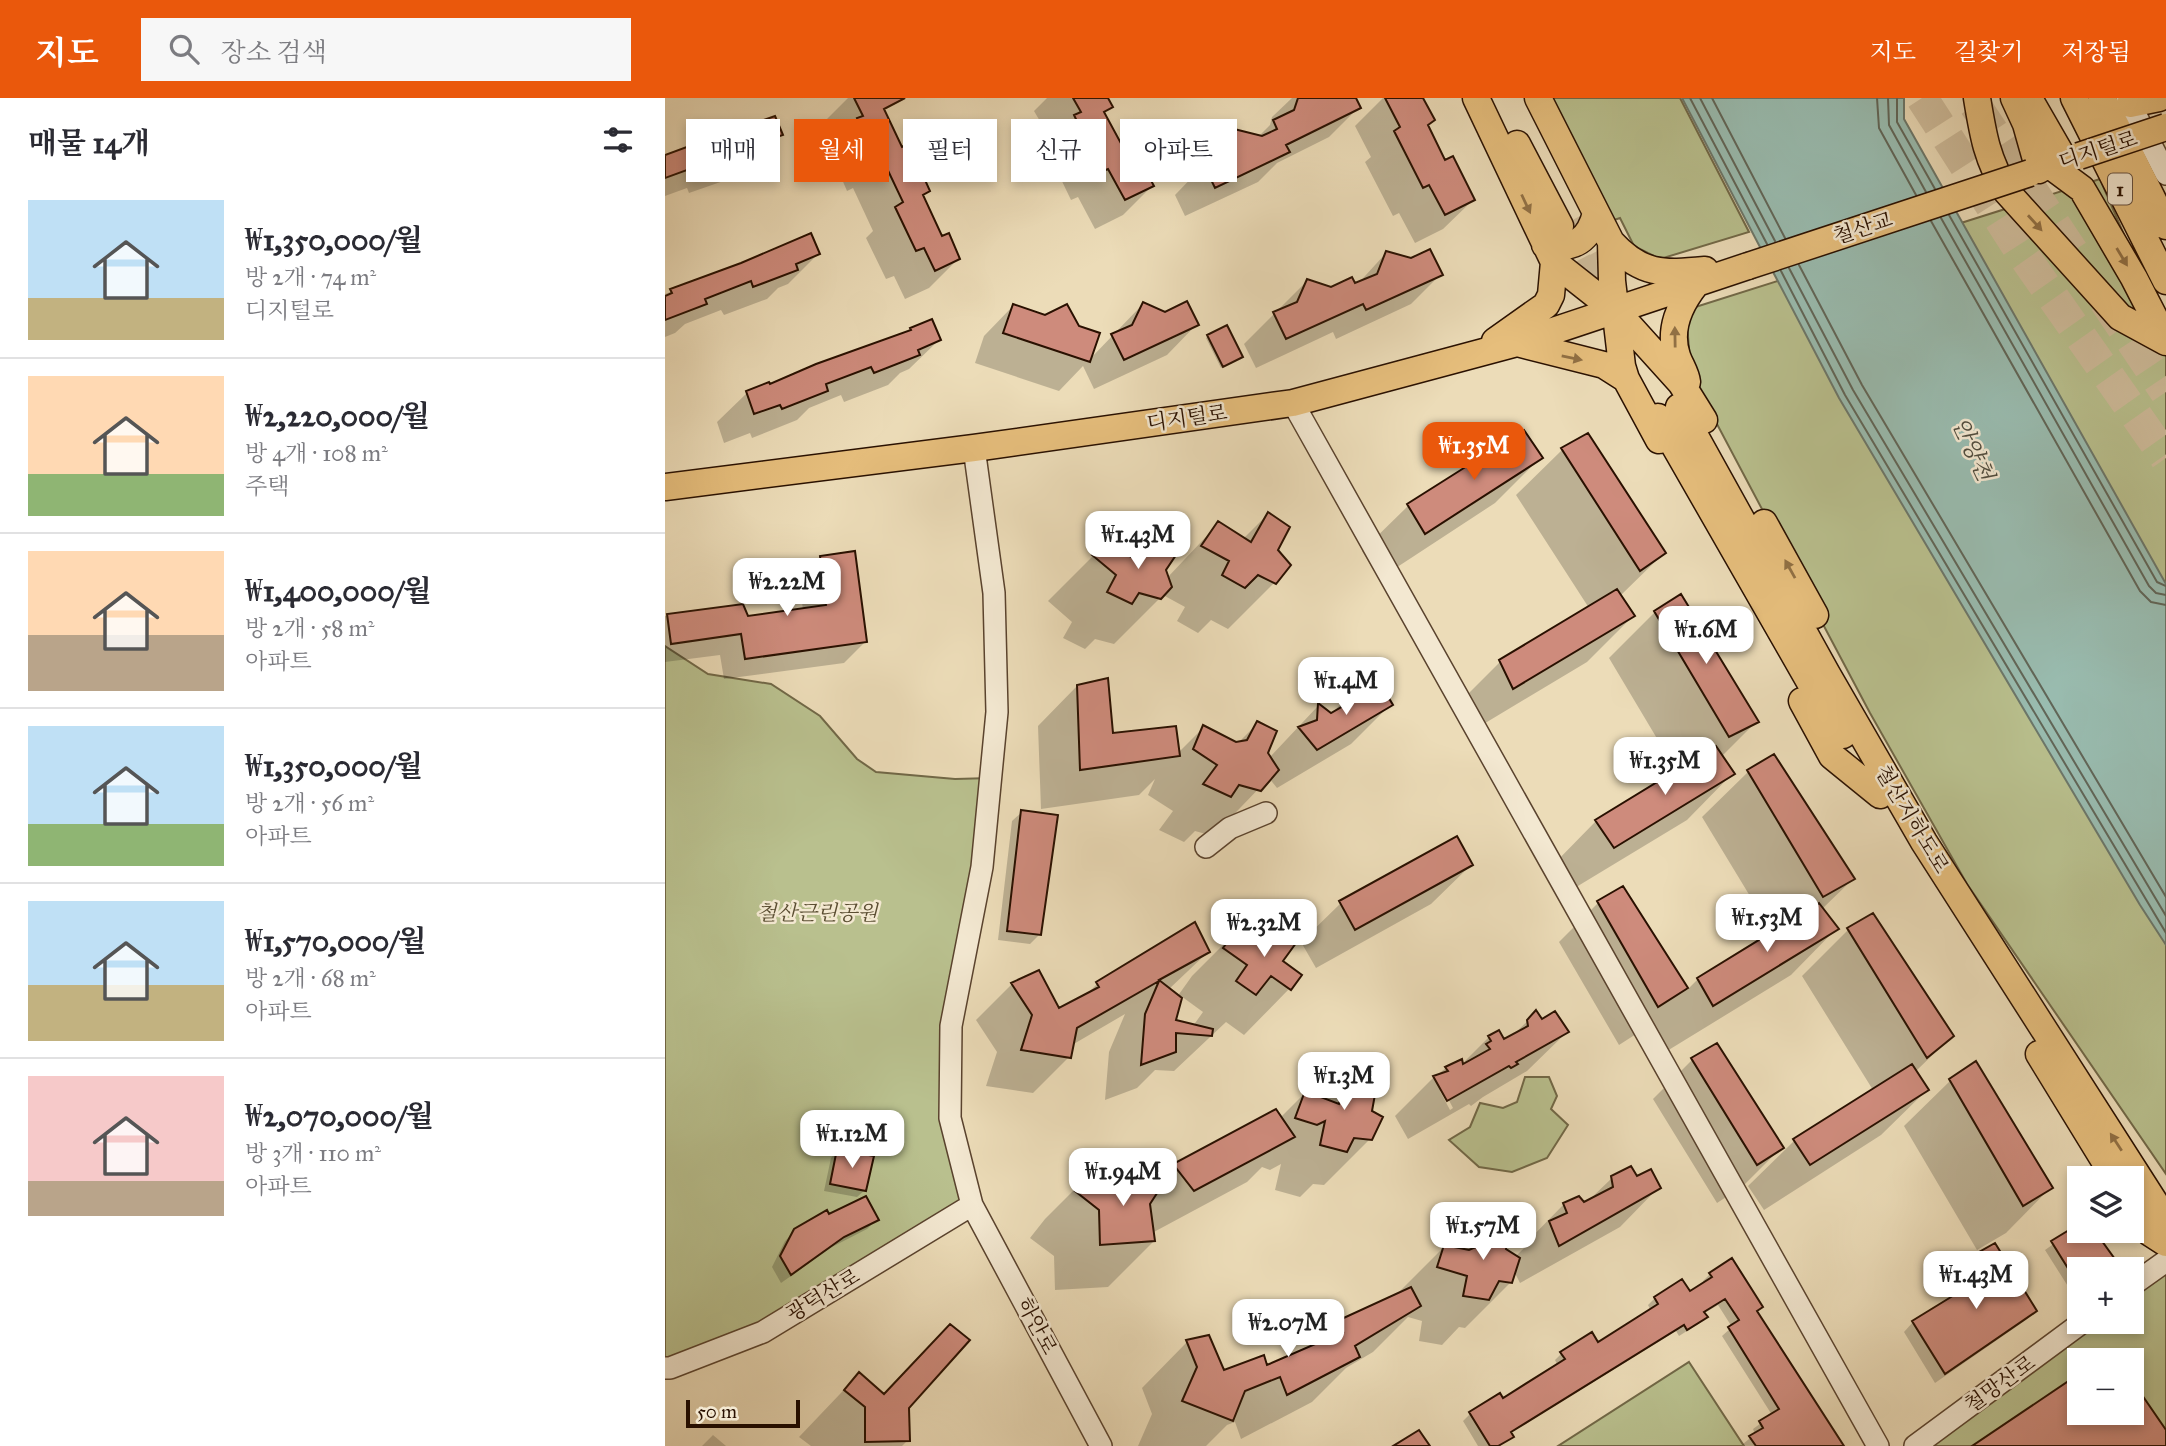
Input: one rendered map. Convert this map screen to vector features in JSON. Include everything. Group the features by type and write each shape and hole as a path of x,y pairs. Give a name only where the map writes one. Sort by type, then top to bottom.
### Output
{"main road":[{"path":"1476,98 1787,564 1880,741 1885,790"},
{"path":"1495,98 1545,200 1567,232 1611,242 1646,269 1693,278 1675,326 1676,355 1687,377 1677,400"},
{"path":"1518,98 1567,232"},
{"path":"1478,354 1546,305 1567,232 1538,98"},
{"path":"1977,98 1984,141 1993,170 2007,192 2120,317 2166,341"},
{"path":"2014,98 2026,124 2053,165 2082,189 2134,278 2166,341"},
{"path":"2029,98 2053,165"},
{"name":"1","path":"2074,98 2166,281"},
{"name":"1","path":"2102,98 2166,226"},
{"path":"2129,101 2159,98"},
{"name":"디지털로","path":"2053,165 2161,141"},
{"name":"철산교","path":"1693,278 1748,267 2053,165"},
{"path":"1611,242 1616,311 1631,390 1832,756 1885,790"},
{"name":"디지털로","path":"665,487 1293,404 1517,343 1616,311 1693,278"},
{"path":"1517,343 1604,365 1631,390 1640,393 1660,381 1669,380 1677,400"},
{"name":"철산지하도로","path":"1677,400 1811,684 1932,853 2166,1220"},
{"name":"철산지하도로","path":"1885,790 2108,1166"},
{"path":"2144,1224 2149,1232 2166,1243"}],"street":[{"path":"2129,101 2161,141 2166,174"},
{"path":"1293,404 1878,1446"},
{"name":"하안로","path":"974,448 994,593 997,712 982,867 951,1026 950,1118 972,1205 1101,1446"},
{"path":"1206,847 1230,828 1266,813"},
{"name":"광덕산로","path":"665,1368 763,1332 972,1205"},
{"path":"2144,1277 2166,1261"},
{"name":"철망산로","path":"1916,1446 2067,1334"}],"green space":[{"path":"1551,98 1680,98 1749,232 1660,259 1634,246 1620,218 1611,221"},
{"path":"2100,179 2166,332 2166,1174 1967,884 1870,713 1691,375 1686,310"},
{"name":"철산근린공원","path":"665,646 708,674 771,684 820,716 857,759 876,772 955,779 991,778 951,1026 950,1118 972,1205 763,1332 665,1368"},
{"path":"1525,1077 1549,1077 1557,1096 1551,1109 1568,1125 1547,1158 1512,1172 1479,1167 1449,1140 1470,1127 1480,1103 1503,1108 1517,1102"},
{"path":"2166,1261 2166,1446 1916,1446 2067,1334 2144,1334 2144,1277"},
{"path":"1689,1362 1744,1446 1558,1446"}],"water":[{"name":"안양천","path":"1682,98 1904,98 1904,119 2166,584 2166,945 1839,398"}],"building":[{"path":"854,98 905,98 884,109 889,119 857,118 863,116"},
{"path":"1073,98 1108,98 1113,107 1104,112 1120,142 1120,182 1152,182 1154,186 1125,200 1108,169 1106,170 1106,119 1076,119 1074,115 1081,112"},
{"path":"1298,98 1356,98 1361,108 1286,145 1290,152 1237,177 1237,130 1262,136 1277,129 1273,120 1294,110"},
{"path":"1385,98 1423,98 1435,120 1428,125 1445,160 1453,156 1475,200 1445,215 1429,185 1423,188 1394,131 1400,127"},
{"path":"889,120 903,147 903,182 926,182 930,191 923,195 942,236 949,233 960,259 935,271 924,248 916,251 895,207 903,202 889,173"},
{"path":"686,147 686,170 665,178 665,155"},
{"path":"1212,182 1228,182 1215,188"},
{"path":"811,233 820,254 796,264 798,270 753,287 751,281 705,299 707,304 665,320 665,296 672,293 670,289"},
{"path":"1430,249 1443,275 1366,310 1363,304 1286,339 1273,312 1297,302 1307,279 1331,287 1352,277 1355,283 1377,274 1386,251 1411,258"},
{"path":"1187,301 1199,325 1124,360 1111,334 1132,325 1143,302 1165,312"},
{"path":"1013,304 1045,315 1067,304 1079,326 1100,333 1090,362 1003,333"},
{"path":"932,319 941,340 918,350 920,355 874,373 871,367 826,384 828,391 782,409 780,405 754,414 746,391 911,330 910,328"},
{"path":"1227,325 1243,357 1223,367 1207,335"},
{"path":"1524,430 1543,458 1425,534 1407,504"},
{"path":"1588,433 1666,553 1640,571 1561,448"},
{"path":"1268,512 1290,527 1278,550 1291,565 1276,584 1258,575 1245,588 1222,575 1229,561 1201,546 1218,521 1251,542"},
{"path":"1161,536 1176,555 1166,570 1172,587 1161,599 1139,593 1132,604 1107,592 1116,575 1092,555 1105,540 1131,557 1147,555"},
{"path":"855,551 867,642 745,659 741,634 671,644 667,614 743,604 748,616 826,605 820,556"},
{"path":"1617,589 1635,616 1513,689 1499,660"},
{"path":"1681,594 1759,722 1729,737 1654,611"},
{"path":"1108,678 1113,733 1176,726 1180,756 1080,770 1077,685"},
{"path":"1359,683 1370,692 1381,685 1393,705 1317,750 1298,727 1317,720 1318,703 1331,713 1357,698"},
{"path":"1257,721 1277,731 1268,753 1279,770 1261,791 1239,785 1231,797 1203,784 1217,765 1193,749 1203,725 1236,742 1247,740"},
{"path":"1716,746 1735,774 1614,848 1595,820"},
{"path":"1774,754 1855,879 1823,897 1747,770"},
{"path":"1021,810 1058,815 1041,935 1007,931"},
{"path":"1457,836 1473,865 1355,930 1339,901"},
{"path":"1623,886 1688,988 1658,1007 1597,901"},
{"path":"1819,903 1839,929 1713,1006 1697,978"},
{"path":"1873,913 1954,1036 1927,1058 1847,928"},
{"path":"1195,922 1210,952 1159,980 1182,998 1176,1020 1213,1029 1212,1036 1176,1033 1176,1052 1141,1065 1145,1014 1159,981 1077,1028 1071,1058 1021,1050 1032,1015 1011,983 1039,970 1059,1008 1099,987 1096,982"},
{"path":"1280,925 1299,939 1283,961 1302,975 1291,990 1271,976 1256,995 1236,981 1247,965 1223,948 1238,928 1263,947"},
{"path":"1536,1010 1542,1019 1555,1011 1569,1032 1516,1062 1518,1064 1511,1068 1509,1066 1447,1101 1433,1076 1448,1071 1445,1067 1462,1059 1463,1064 1490,1049 1486,1044 1491,1041 1488,1036 1499,1030 1504,1039 1528,1026 1527,1020"},
{"path":"1717,1043 1784,1148 1757,1165 1691,1058"},
{"path":"1976,1061 2053,1188 2023,1206 1949,1079"},
{"path":"1912,1064 1929,1090 1810,1165 1793,1139"},
{"path":"1351,1068 1378,1078 1372,1111 1383,1117 1372,1140 1354,1138 1347,1152 1320,1145 1325,1121 1317,1125 1295,1118 1305,1091 1339,1104"},
{"path":"1276,1109 1295,1137 1194,1191 1173,1164"},
{"path":"837,1149 874,1156 866,1191 830,1184"},
{"path":"1631,1166 1637,1176 1651,1169 1661,1188 1559,1246 1549,1221 1567,1213 1563,1203 1579,1196 1584,1202 1613,1187 1611,1176"},
{"path":"1144,1167 1163,1184 1150,1204 1155,1241 1100,1245 1099,1210 1075,1191 1091,1171 1123,1193"},
{"path":"866,1196 879,1220 844,1237 791,1275 780,1256 794,1229 827,1210 829,1214"},
{"path":"1488,1220 1511,1226 1506,1249 1520,1258 1512,1283 1499,1281 1489,1300 1463,1296 1467,1276 1437,1267 1444,1245 1469,1250 1483,1244"},
{"path":"2067,1231 2067,1243 2103,1243 2113,1257 2067,1257 2067,1267 2051,1241"},
{"path":"1995,1243 2037,1311 1945,1374 1912,1321 1977,1281 1965,1260"},
{"path":"1732,1258 1763,1307 1757,1311 1844,1446 1756,1446 1749,1436 1763,1428 1759,1421 1779,1409 1728,1327 1739,1320 1725,1299 1704,1312 1708,1317 1687,1330 1684,1325 1511,1432 1514,1437 1498,1446 1490,1446 1469,1412 1500,1393 1503,1398 1565,1359 1560,1352 1592,1332 1598,1342 1658,1304 1654,1297 1682,1279 1690,1291 1712,1277 1709,1273"},
{"path":"1411,1287 1421,1306 1355,1346 1360,1357 1287,1395 1280,1377 1245,1391 1233,1421 1182,1401 1197,1367 1186,1340 1209,1335 1224,1370 1264,1355 1267,1365 1343,1332 1337,1321"},
{"path":"950,1324 970,1340 909,1408 910,1441 865,1442 865,1407 844,1390 859,1372 884,1394"},
{"path":"2067,1382 2067,1425 2144,1425 2144,1398 2166,1430 2166,1446 1972,1446"},
{"path":"1419,1430 1430,1446 1393,1446"}],"tunnel":[{"path":"1922,98 2019,249 2166,458"},
{"path":"1975,105 2076,257"},
{"path":"1580,216 1615,281"},
{"path":"1560,226 1599,299"},
{"path":"2105,301 2166,392"}]}
